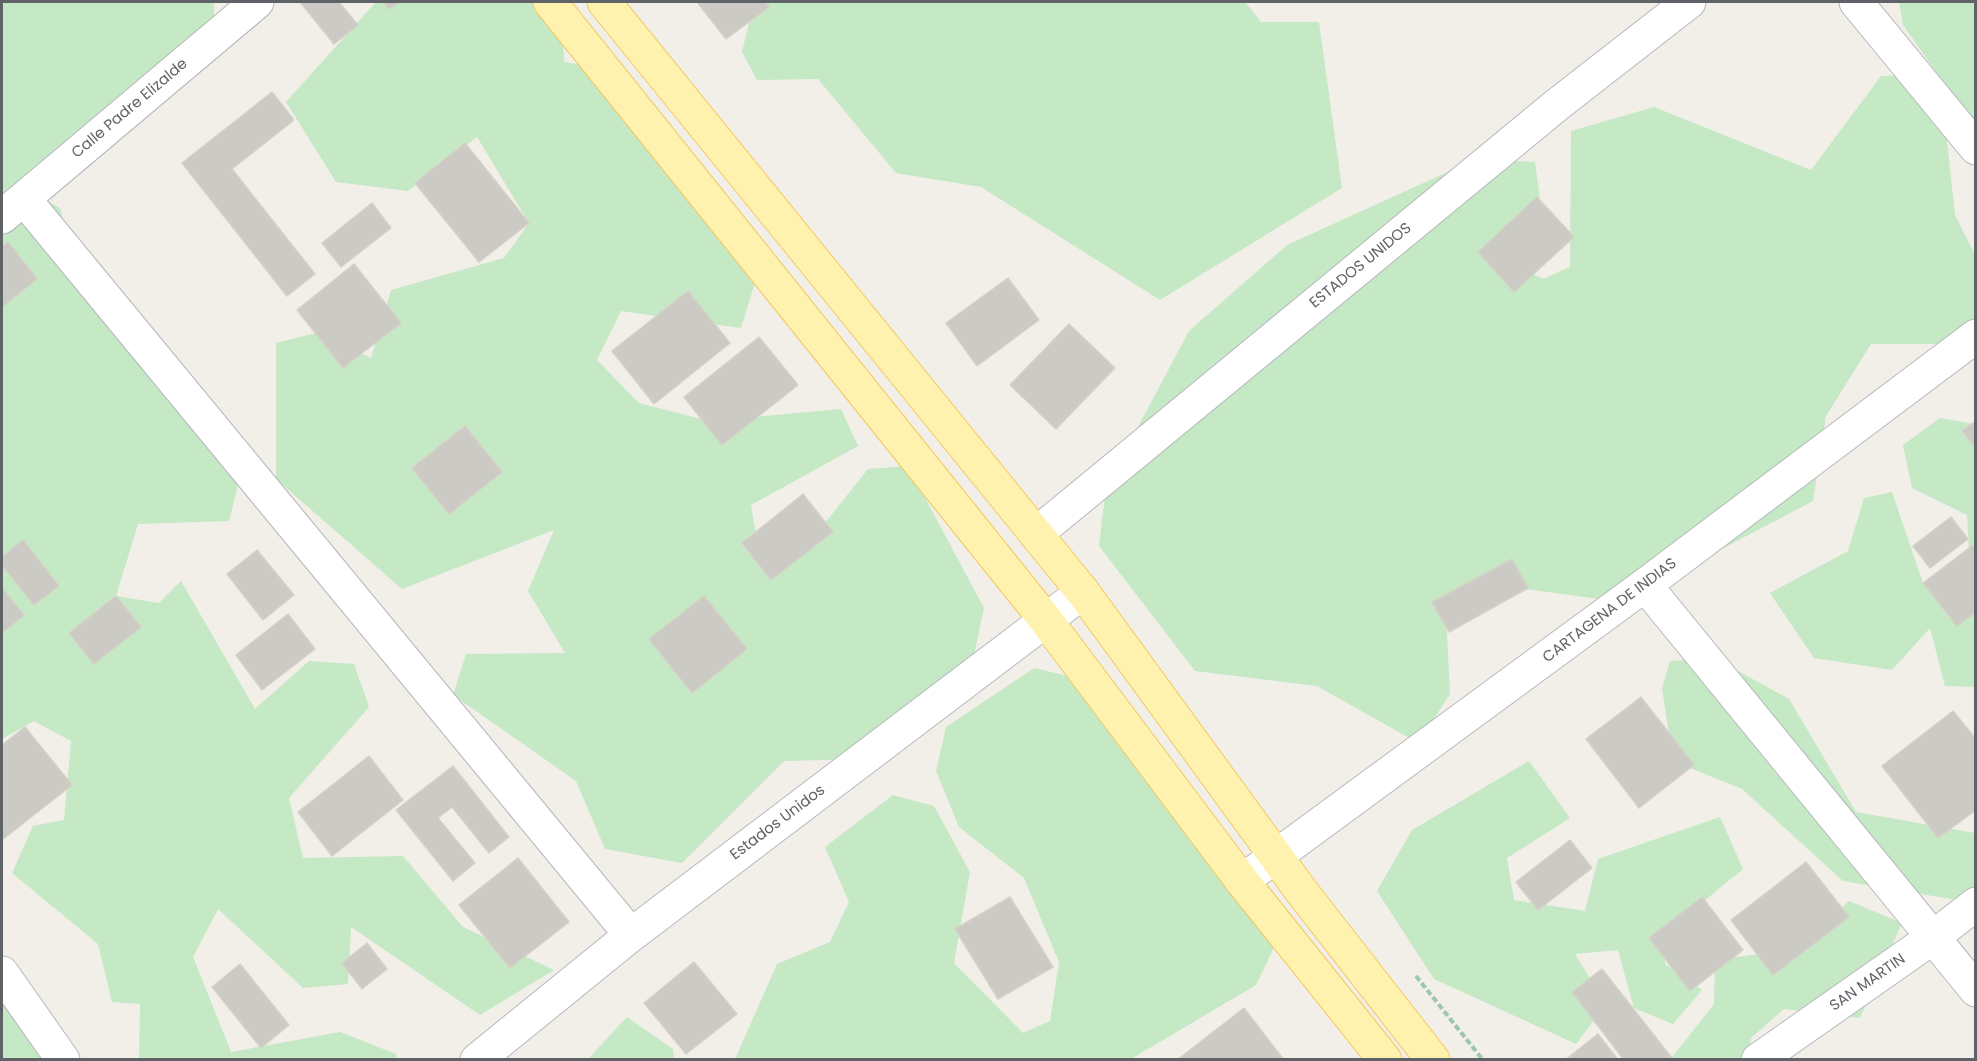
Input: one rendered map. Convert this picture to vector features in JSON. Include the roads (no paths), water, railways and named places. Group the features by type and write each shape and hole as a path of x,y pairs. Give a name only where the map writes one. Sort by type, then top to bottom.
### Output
{"main road":[{"path":"550,2 1045,619 1242,881 1384,1059"},
{"path":"604,2 1083,592 1276,855 1433,1059"}],"street":[{"name":"Calle Padre Elizalde","path":"13,208 257,2"},
{"name":"ESTADOS UNIDOS","path":"1036,534 1558,104 1689,2"},
{"path":"1856,2 1976,148"},
{"path":"13,208 631,935"},
{"name":"CARTAGENA DE INDIAS","path":"1242,881 1645,585 1976,336"},
{"path":"1645,585 1976,990"},
{"name":"Estados Unidos","path":"477,1059 631,935 1083,592"},
{"name":"SAN MARTIN","path":"1758,1059 1932,938 1976,904"},
{"path":"2,973 63,1059"}]}
